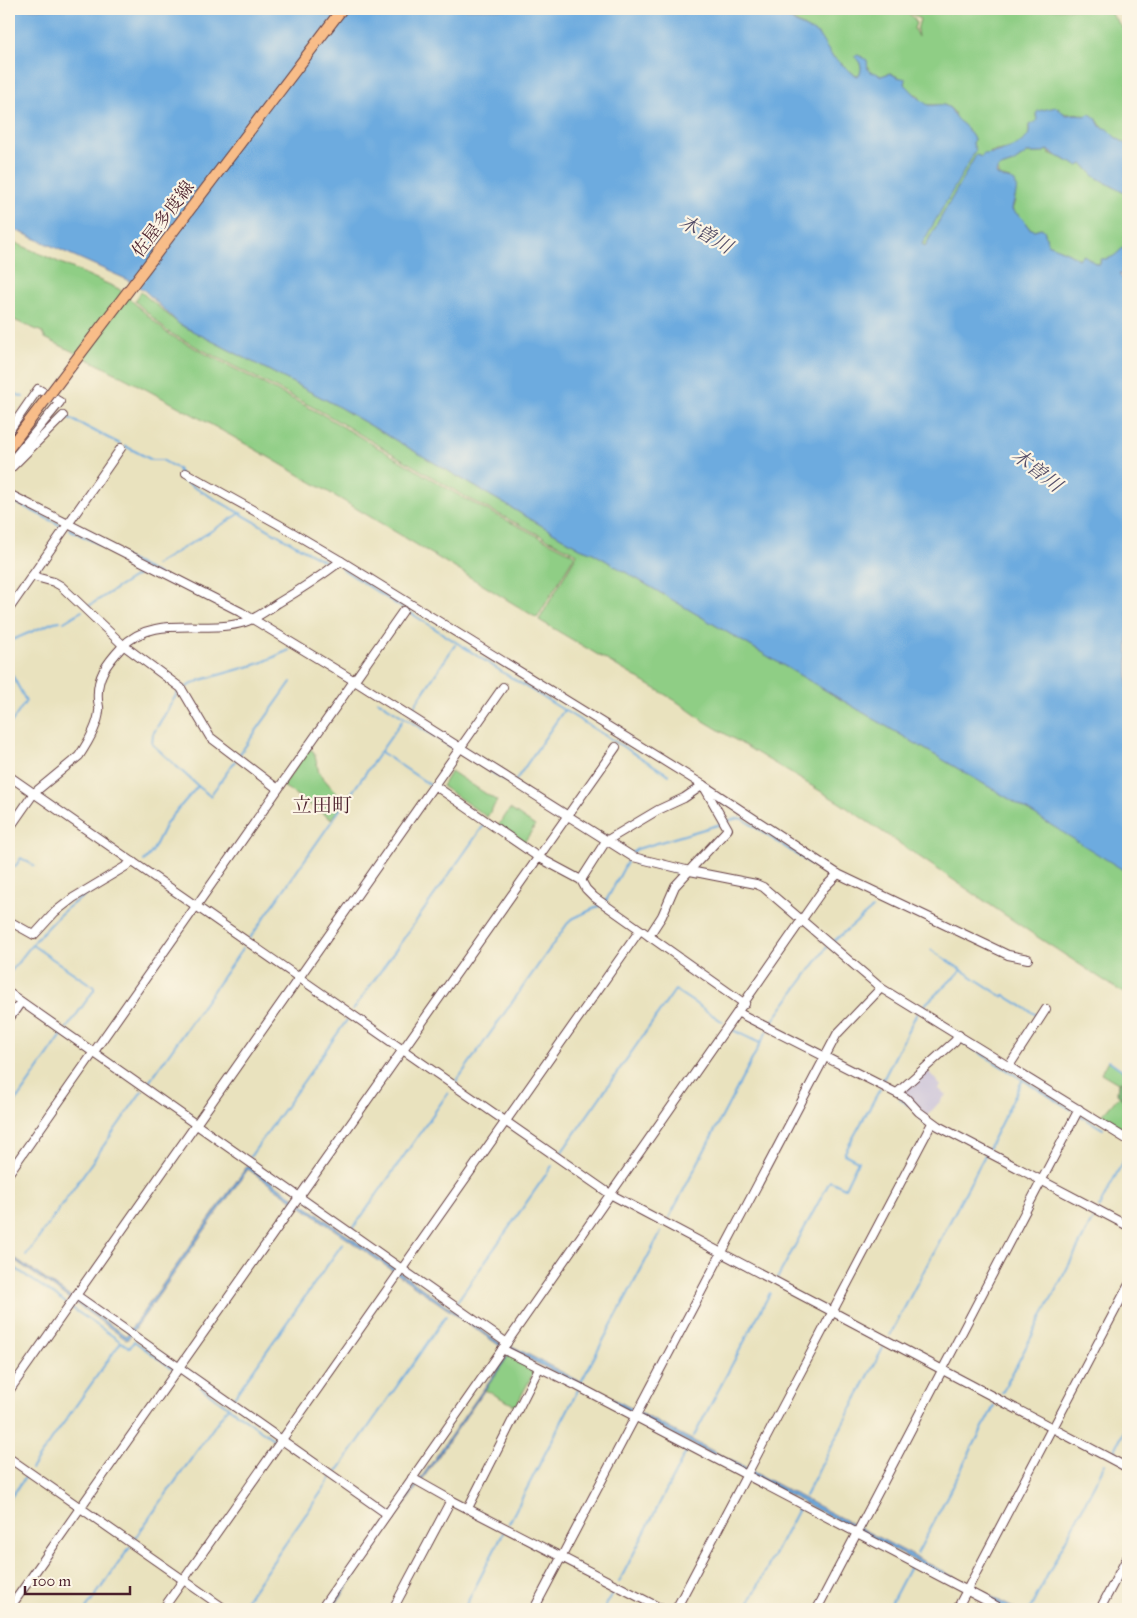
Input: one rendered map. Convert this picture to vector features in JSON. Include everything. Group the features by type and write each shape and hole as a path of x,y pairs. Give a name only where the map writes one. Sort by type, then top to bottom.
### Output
{"main road":[{"name":"佐屋多度線","path":"9,448 342,9"}],"street":[{"path":"9,431 38,389 60,402 9,464"},
{"path":"9,470 63,416"},
{"path":"9,609 121,448"},
{"path":"186,473 341,561 703,785 838,874 1008,955 1028,959"},
{"path":"9,494 252,619 353,680 633,857 756,884 772,893 880,989 957,1038 1009,1066 1078,1112 1128,1140"},
{"path":"9,829 34,793 79,756 84,749 96,725 100,710 98,692 101,674 123,645 138,633 147,630 241,623 252,619 303,589 341,561"},
{"path":"32,576 61,586 123,645 181,688 210,737 278,789"},
{"path":"9,1173 403,611"},
{"path":"9,1391 503,687"},
{"path":"9,1609 616,746"},
{"path":"9,776 610,1194 1128,1468"},
{"path":"434,785 538,857 581,880 594,897 745,1004"},
{"path":"581,880 606,841 658,810 684,798 703,785"},
{"path":"649,936 662,916 674,886 728,829 703,785"},
{"path":"9,921 34,935 55,912 73,898 133,862"},
{"path":"321,1609 387,1514 417,1481 505,1346 610,1194 739,1013 824,888 838,874"},
{"path":"163,1609 640,930"},
{"path":"534,1609 836,1034 880,989"},
{"path":"9,993 196,1124 400,1272 539,1368 636,1414 968,1588 1002,1609"},
{"path":"9,1019 21,1002"},
{"path":"1009,1066 1046,1009"},
{"path":"739,1013 897,1093 906,1098 932,1123 1128,1226"},
{"path":"897,1093 957,1038"},
{"path":"817,1609 1078,1112"},
{"path":"676,1609 932,1123"},
{"path":"957,1609 1128,1286"},
{"path":"74,1298 130,1333 387,1514"},
{"path":"468,1508 539,1368"},
{"path":"9,1458 225,1609"},
{"path":"417,1481 450,1500 662,1609"},
{"path":"393,1609 450,1500"},
{"path":"1100,1609 1128,1556"}],"shaded area":[{"path":"927,1070 941,1086 939,1089 946,1095 927,1116 903,1092"}],"green space":[{"path":"762,9 896,9 914,18 916,23 914,29 918,37 917,30 920,19 904,9 1107,9 1128,34 1128,145 1101,126 1096,118 1080,114 1065,114 1058,107 1036,114 1037,121 1029,125 1027,138 1013,148 991,152 982,157 976,155 925,246 922,244 973,144 974,139 966,127 955,118 954,112 950,108 944,105 926,105 922,103 918,95 912,93 905,84 906,81 890,73 881,76 870,72 865,59 861,56 859,61 862,70 859,76 856,76 832,56 816,34 789,18 773,15"},
{"path":"1047,150 1049,153 1078,165 1083,164 1094,176 1128,195 1128,243 1115,256 1103,259 1100,261 1100,264 1096,264 1084,256 1078,259 1048,244 1044,230 1041,228 1034,230 1029,228 1022,218 1012,210 1015,200 1010,179 998,176 998,168 1013,163 1027,153 1041,153"},
{"path":"9,240 119,289 168,334 323,415 465,499 575,555 537,618 233,437 45,338 42,332 9,318"},
{"path":"141,292 179,324 332,403 580,548 593,553 1006,797 1128,872 1128,996 840,803 704,721 676,701 539,620 577,554 469,499 324,413 168,332 135,301"},
{"path":"309,748 314,752 319,773 344,802 331,819 283,786"},
{"path":"451,771 497,801 487,817 442,786"},
{"path":"510,809 535,826 523,844 498,826"},
{"path":"1108,1060 1128,1074 1128,1078 1118,1083 1101,1073"},
{"path":"1128,1078 1128,1105 1117,1093 1118,1083"},
{"path":"1119,1096 1128,1105 1128,1136 1099,1119"},
{"path":"509,1355 536,1368 516,1406 485,1390"}],"water":[{"name":"木曽川","path":"9,9 762,9 773,15 789,18 818,34 832,56 856,76 859,75 861,70 860,63 854,56 858,55 867,60 870,72 881,76 890,73 906,79 905,84 924,102 928,105 948,107 971,134 976,150 922,244 925,246 976,155 982,157 983,154 994,153 1024,141 1029,134 1029,125 1037,121 1036,114 1038,111 1056,107 1066,115 1077,114 1084,116 1090,114 1096,118 1100,126 1128,145 1128,195 1094,176 1083,164 1078,166 1047,150 1041,153 1027,153 1013,163 998,168 996,174 1015,182 1016,193 1012,210 1022,218 1029,228 1034,230 1041,228 1044,230 1048,244 1078,259 1084,255 1096,264 1100,264 1101,259 1110,258 1128,243 1128,276 1119,274 1128,286 1128,873 1006,797 593,553 580,548 332,403 179,324 144,290 126,279 9,227"},
{"path":"248,1165 501,1344 505,1344 500,1346 248,1169 127,1340 9,1256 9,1254 126,1336"},
{"path":"512,1346 1015,1609 1007,1609 510,1349"},
{"path":"508,1354 332,1609 329,1609"}],"waterway":[{"path":"9,391 23,397"},
{"path":"65,419 67,417 120,444"},
{"path":"125,446 152,460 162,460 178,469 183,481 331,565"},
{"path":"9,499 62,526"},
{"path":"9,516 14,509"},
{"path":"155,565 241,513"},
{"path":"69,529 199,595"},
{"path":"341,568 402,608"},
{"path":"87,607 147,569"},
{"path":"406,610 669,775"},
{"path":"64,622 82,611"},
{"path":"10,641 60,621"},
{"path":"410,712 455,645"},
{"path":"186,687 201,680 261,663 289,650"},
{"path":"9,669 26,701 9,726"},
{"path":"239,755 291,682"},
{"path":"144,861 152,852 167,822 198,786 152,744 153,734 178,692"},
{"path":"378,701 454,749"},
{"path":"516,780 564,710"},
{"path":"250,938 402,721"},
{"path":"381,752 430,785"},
{"path":"464,755 525,793"},
{"path":"198,786 210,796 235,761"},
{"path":"727,821 738,818 743,819 829,876"},
{"path":"632,853 637,849 721,824"},
{"path":"353,1010 484,825"},
{"path":"582,829 595,837"},
{"path":"9,863 15,867 21,858 34,866"},
{"path":"606,901 627,862"},
{"path":"634,863 681,872"},
{"path":"9,974 29,948 58,916 78,900 119,876"},
{"path":"456,1082 570,920 601,905"},
{"path":"834,941 872,909"},
{"path":"32,945 94,987 94,990 67,1028"},
{"path":"771,1023 827,947"},
{"path":"147,1085 243,948"},
{"path":"931,950 1003,997 1004,995 1038,1016"},
{"path":"921,1008 962,970"},
{"path":"561,1153 675,990 723,1022"},
{"path":"882,1082 917,1013"},
{"path":"250,1157 347,1020"},
{"path":"733,1030 760,1043"},
{"path":"669,1218 767,1031"},
{"path":"9,1111 62,1035"},
{"path":"962,1042 1075,1112"},
{"path":"1108,1060 1128,1074"},
{"path":"988,1149 1022,1081"},
{"path":"778,1277 830,1181 845,1188 858,1161 844,1154 880,1089"},
{"path":"26,1256 142,1091"},
{"path":"352,1230 448,1093"},
{"path":"900,1099 908,1105"},
{"path":"1079,1115 1103,1129"},
{"path":"920,1117 927,1124"},
{"path":"1099,1207 1128,1152"},
{"path":"890,1335 985,1155"},
{"path":"456,1303 552,1166"},
{"path":"1002,1393 1096,1213"},
{"path":"581,1382 661,1232"},
{"path":"232,1400 343,1243"},
{"path":"9,1264 66,1303"},
{"path":"9,1281 17,1269"},
{"path":"694,1436 770,1293"},
{"path":"72,1308 130,1348 134,1341 173,1369"},
{"path":"337,1472 446,1316"},
{"path":"31,1469 121,1342"},
{"path":"805,1496 883,1348"},
{"path":"200,1387 276,1441"},
{"path":"509,1523 578,1390"},
{"path":"917,1554 994,1406"},
{"path":"133,1541 228,1407"},
{"path":"1114,1452 1128,1423"},
{"path":"619,1582 688,1448"},
{"path":"1030,1609 1105,1464"},
{"path":"9,1500 27,1475"},
{"path":"240,1609 331,1478"},
{"path":"746,1609 799,1507"},
{"path":"464,1609 503,1533"},
{"path":"86,1609 130,1547"},
{"path":"888,1609 911,1565"},
{"path":"604,1609 615,1589"},
{"path":"170,1609 171,1607 174,1609"}],"district":[{"name":"立田町","path":"322,805"}]}
